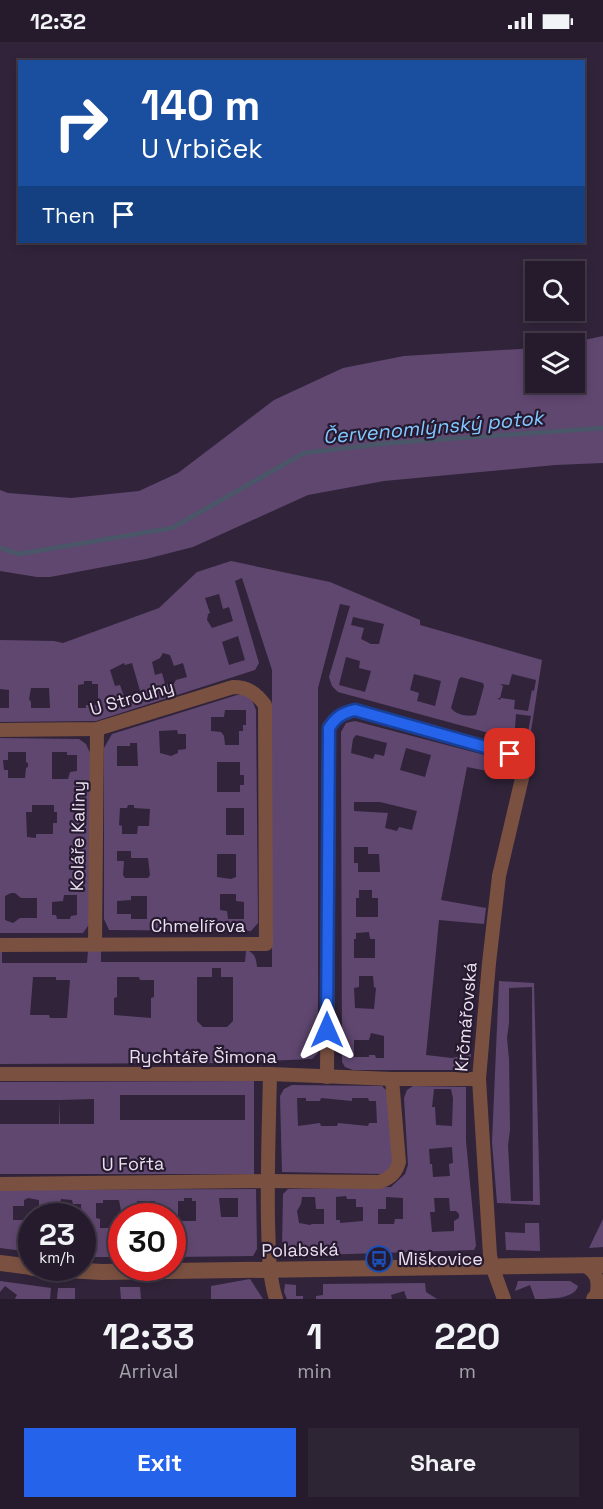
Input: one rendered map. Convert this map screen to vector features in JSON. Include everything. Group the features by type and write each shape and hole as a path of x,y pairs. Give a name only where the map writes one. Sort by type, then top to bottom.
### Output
{"street":[{"name":"U Strouhy","path":"0,730 97,729 233,687 251,690 265,705"},
{"name":"Chmelířova","path":"0,945 266,944 265,705"},
{"name":"Krčmářovská","path":"327,1077 329,728 335,718 344,712 355,710 510,754 519,763 523,774 499,876 479,1079 492,1266 504,1299"},
{"name":"Koláře Kaliny","path":"95,944 97,729"},
{"name":"Rychtáře Šimona","path":"0,1074 270,1074 392,1079 479,1079"},
{"path":"270,1074 267,1181 270,1270 276,1299"},
{"path":"267,1181 379,1182 389,1179 397,1171 399,1162 392,1079"},
{"name":"U Fořta","path":"0,1184 267,1181"},
{"name":"Polabská","path":"0,1263 18,1265"},
{"name":"Polabská","path":"96,1272 603,1265"},
{"path":"585,1266 593,1272 598,1283 598,1296"}],"shaded area":[{"path":"603,336 603,463 555,465 384,481 308,495 193,547 146,559 50,577 0,571 0,490 8,493 71,498 139,491 178,473 274,400 343,368 404,356 525,349 525,393 585,393 585,340"},
{"path":"231,561 330,582 420,620 420,625 542,660 529,744 338,692 332,686 329,677 350,606 340,604 318,688 318,1053 312,1059 218,1063 0,1064 0,951 2,951 2,963 87,963 88,951 101,951 101,962 245,962 246,950 254,956 257,967 272,967 272,670 242,578 235,581 259,663 255,670 96,721 0,722 0,708 9,708 9,690 0,689 0,640 63,643 159,608 197,572","holes":["219,594 223,609 229,607 233,621 212,628 207,620 210,613 205,598","353,617 384,624 379,644 371,644 361,639 364,628 351,625","238,636 245,660 229,665 222,642","163,653 170,655 174,666 183,663 187,677 176,680 173,685 165,684 162,673 155,675 152,662 160,658","346,657 360,661 359,668 371,671 365,692 339,685","124,663 125,665 132,663 141,694 125,699 120,685 115,686 110,670","414,674 441,681 435,706 417,701 419,693 410,690","512,674 536,680 528,711 514,709 515,700 497,698 500,698 503,686 500,684 509,685","461,677 483,683 476,715 462,715 451,708 459,679","84,681 98,684 98,705 78,708 78,685 84,684","31,688 49,688 50,708 31,708 29,699","516,714 531,716 528,732 515,728","212,968 221,968 221,977 233,977 233,1021 227,1027 203,1027 197,1021 197,977 212,977","33,977 56,977 56,980 70,980 67,1018 50,1018 49,1015 30,1015","117,977 154,980 151,1018 114,1015"]},
{"path":"244,694 252,700 256,710 258,923 251,931 109,930 104,919 104,748 112,734","holes":["225,710 246,710 246,725 243,725 243,731 239,731 239,745 225,745 221,732 211,731 211,717 224,717","177,730 178,734 186,734 186,749 178,750 178,753 171,756 160,753 159,731","130,743 137,743 138,766 117,766 117,746 130,746","217,762 240,762 240,775 244,775 244,785 240,785 240,792 217,792","134,805 134,808 150,809 149,826 138,826 137,834 122,834 122,826 119,825 120,808","226,808 244,808 244,835 226,835","117,851 131,851 131,858 148,858 150,875 148,878 125,878 123,875 124,861 117,861","217,854 236,854 236,877 231,879 217,877","220,894 236,894 236,901 244,902 244,919 228,919 227,911 220,910","131,896 147,896 147,919 131,919 131,914 117,914 117,901 131,900"]},
{"path":"355,721 496,758 493,772 467,767 441,900 486,908 484,924 439,920 426,1055 452,1058 471,1054 470,1065 461,1070 353,1070 345,1067 342,1062 341,732 346,723","holes":["356,735 387,743 384,756 375,754 373,759 351,753 353,739","406,748 431,755 425,777 400,770","354,802 380,802 417,811 412,830 399,827 397,831 385,828 388,813 354,811","354,847 368,847 368,854 379,854 380,872 358,872 358,863 354,863","359,890 372,890 372,898 378,898 378,917 356,917 356,898 359,898","369,932 370,939 375,939 375,958 354,958 354,939 356,939 356,933","359,976 373,976 376,988 374,1009 355,1008 354,988 359,987","371,1033 384,1036 384,1058 376,1058 375,1055 354,1057 354,1040 369,1040"]},
{"path":"0,738 79,739 86,744 90,753 90,923 83,933 0,933","holes":["8,752 26,752 28,767 25,778 8,778 8,770 4,770 3,760 8,760","52,752 77,755 77,771 70,772 68,779 52,779","32,805 54,805 54,812 57,812 57,823 53,823 53,834 36,834 36,838 27,837 26,812 32,812","15,893 21,898 37,898 37,918 20,918 13,923 5,920 5,896","64,895 77,895 77,915 71,916 70,919 57,919 56,915 52,915 52,902 63,901"]},
{"path":"499,981 534,983 540,1205 497,1203 492,1142","holes":["532,987 533,1201 511,1201 508,1145 510,1130 507,1038 509,988"]},
{"path":"254,1081 254,1174 0,1174 0,1124 59,1124 60,1100 0,1100 0,1082","holes":["120,1095 245,1095 245,1120 120,1120","94,1099 94,1124 60,1124 60,1100"]},
{"path":"292,1085 382,1086 389,1093 394,1161 391,1170 382,1174 282,1172 280,1096 284,1089","holes":["297,1098 306,1098 306,1101 320,1101 321,1098 352,1101 352,1098 368,1098 369,1101 376,1101 377,1123 369,1123 368,1126 338,1123 337,1126 321,1126 320,1123 298,1126"]},
{"path":"413,1086 466,1087 466,1141 476,1246 474,1250 287,1256 282,1249 283,1194 288,1189 391,1187 405,1174 408,1165 404,1098 407,1090","holes":["434,1089 451,1089 452,1126 436,1125 435,1107 432,1107","452,1147 453,1163 449,1164 450,1176 433,1177 432,1164 430,1164 429,1149","346,1196 347,1199 356,1199 356,1207 363,1207 363,1221 340,1223 340,1220 336,1220 336,1197","302,1197 315,1197 316,1209 324,1209 324,1224 299,1223 297,1211","386,1197 403,1198 403,1219 395,1219 394,1224 378,1224 378,1209 386,1209","434,1198 449,1198 450,1211 456,1211 459,1214 459,1218 454,1221 454,1231 432,1232 430,1212 435,1212"]},
{"path":"256,1189 257,1249 253,1256 186,1257 186,1221 196,1221 196,1201 192,1201 192,1198 184,1198 184,1201 178,1201 178,1203 137,1201 137,1203 120,1203 119,1200 103,1200 103,1203 73,1203 72,1200 61,1199 60,1203 39,1203 39,1200 28,1198 24,1200 24,1203 13,1206 13,1220 18,1220 18,1250 0,1248 0,1190","holes":["219,1198 238,1198 238,1217 221,1217"]},
{"path":"96,1218 100,1219 100,1228 108,1228 108,1257 96,1257"},
{"path":"603,1219 603,1247 589,1248"},
{"path":"525,1223 539,1223 540,1251 506,1250 505,1232 525,1233"},
{"path":"250,1279 263,1299 211,1299 211,1286"},
{"path":"0,1281 51,1288 50,1299 15,1299 17,1295 5,1286 0,1292"},
{"path":"518,1281 570,1281 578,1286 572,1294 567,1296 535,1299 530,1285 515,1291"},
{"path":"425,1283 426,1292 437,1299 407,1299 404,1291 391,1295 392,1299 316,1299 316,1296 323,1295 323,1284"},
{"path":"285,1284 296,1285 296,1296 303,1296 303,1299 287,1299 284,1292"},
{"path":"120,1287 140,1287 141,1299 121,1299"},
{"path":"58,1288 75,1288 75,1299 57,1299"}],"waterway":[{"name":"Červenomlýnský potok","path":"0,548 19,554 172,528 304,453 389,443 603,428"}],"place":[{"name":"Miškovice","path":"379,1259"}],"route":[{"path":"327,1030 329,728 335,718 344,712 355,710 510,754"}]}
